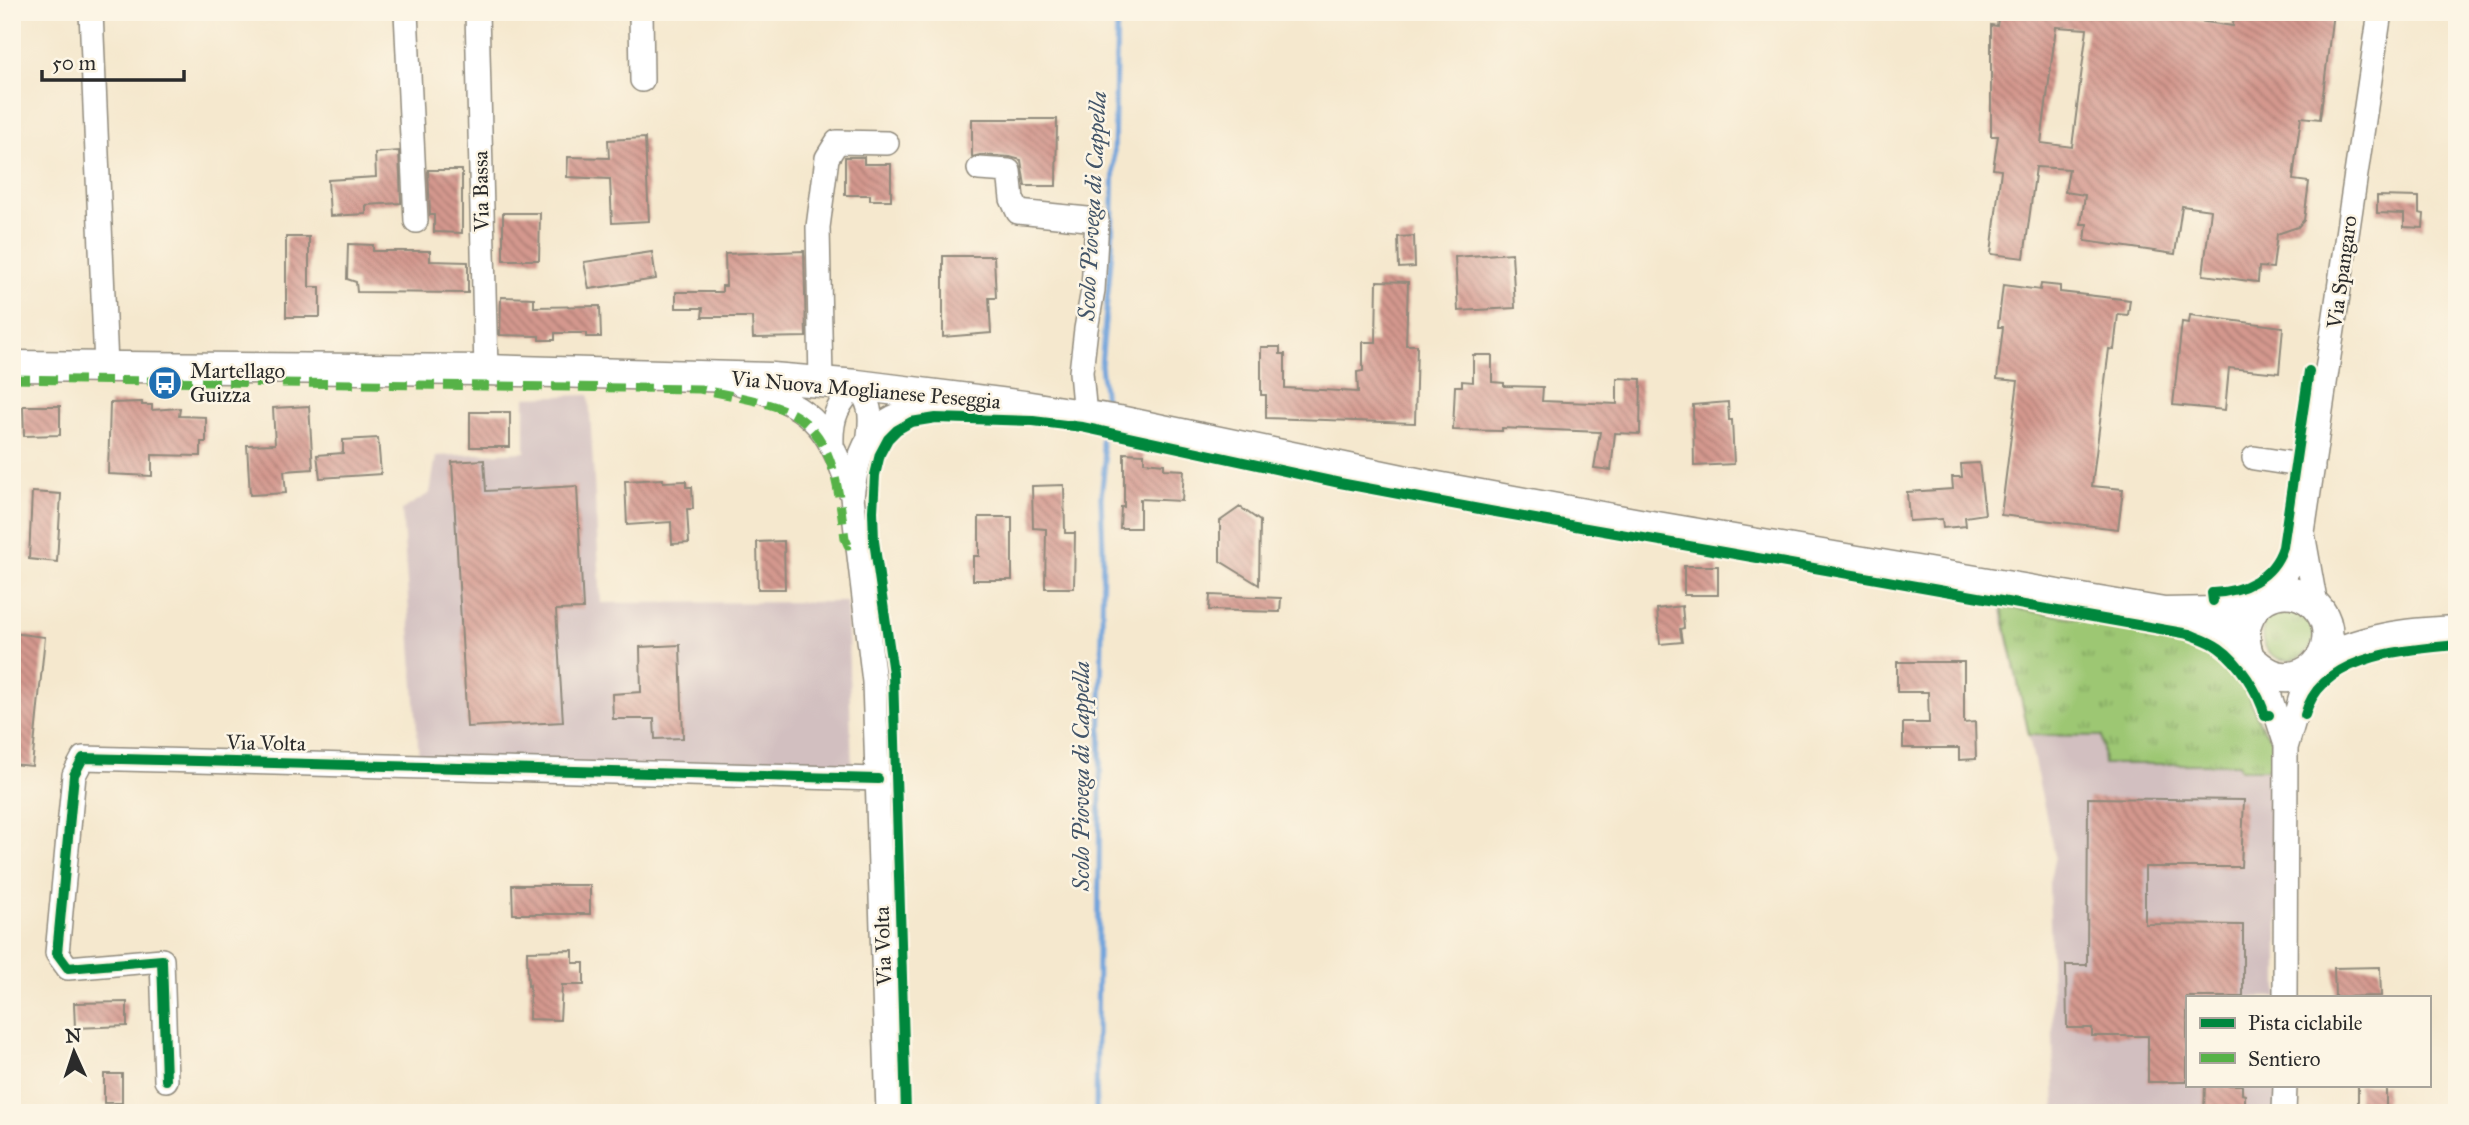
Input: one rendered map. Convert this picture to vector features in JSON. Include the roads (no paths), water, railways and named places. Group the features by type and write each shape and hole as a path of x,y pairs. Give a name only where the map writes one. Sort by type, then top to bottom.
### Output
{"main road":[{"name":"Via Nuova Moglianese Peseggia","path":"12,366 486,370 719,376 857,385 1085,416 1426,485 1633,523 2164,613 2216,612 2262,601 2280,593 2294,594 2306,598 2320,611 2360,629 2403,635"},
{"path":"2253,662 2244,644 2243,630 2247,617 2262,601"},
{"path":"2313,668 2325,653 2328,640 2328,628 2320,611"},
{"name":"Via Nuova Moglianese Peseggia","path":"2164,613 2216,633 2269,675 2283,678 2296,677 2333,654 2349,648 2403,635 2457,631"}],"street":[{"path":"91,12 106,366"},
{"path":"406,12 416,221"},
{"name":"Via Bassa","path":"477,12 486,370"},
{"path":"641,12 642,80"},
{"name":"Via Spangaro","path":"2262,601 2287,570 2303,532 2380,12"},
{"path":"821,382 818,227 827,158 836,142 887,143"},
{"path":"979,169 1009,171 1012,199 1018,212 1097,220 1093,290 1081,372 1085,416"},
{"name":"Via Volta","path":"719,376 784,399 813,420 832,444 852,497"},
{"name":"Via Volta","path":"832,444 836,410 842,399 857,385 869,405 871,418 869,435 855,471 852,497 874,682 888,1113"},
{"path":"869,435 892,418 910,411 987,401"},
{"path":"2254,458 2313,467"},
{"name":"Via Spangaro","path":"2303,532 2320,611"},
{"path":"2253,662 2267,687 2286,748 2285,996"},
{"path":"2286,748 2313,668"},
{"name":"Via Volta","path":"166,1080 162,960 68,968 57,953 74,775 83,758 878,779"},
{"path":"2284,1086 2284,1113"}],"waterway":[{"name":"Scolo Piovega di Cappella","path":"1105,402 1101,365 1112,249 1117,12"},
{"name":"Scolo Piovega di Cappella","path":"1096,1113 1103,548 1101,497 1105,462 1101,440"}],"place":[{"name":"Martellago Guizza","path":"165,383"}]}
